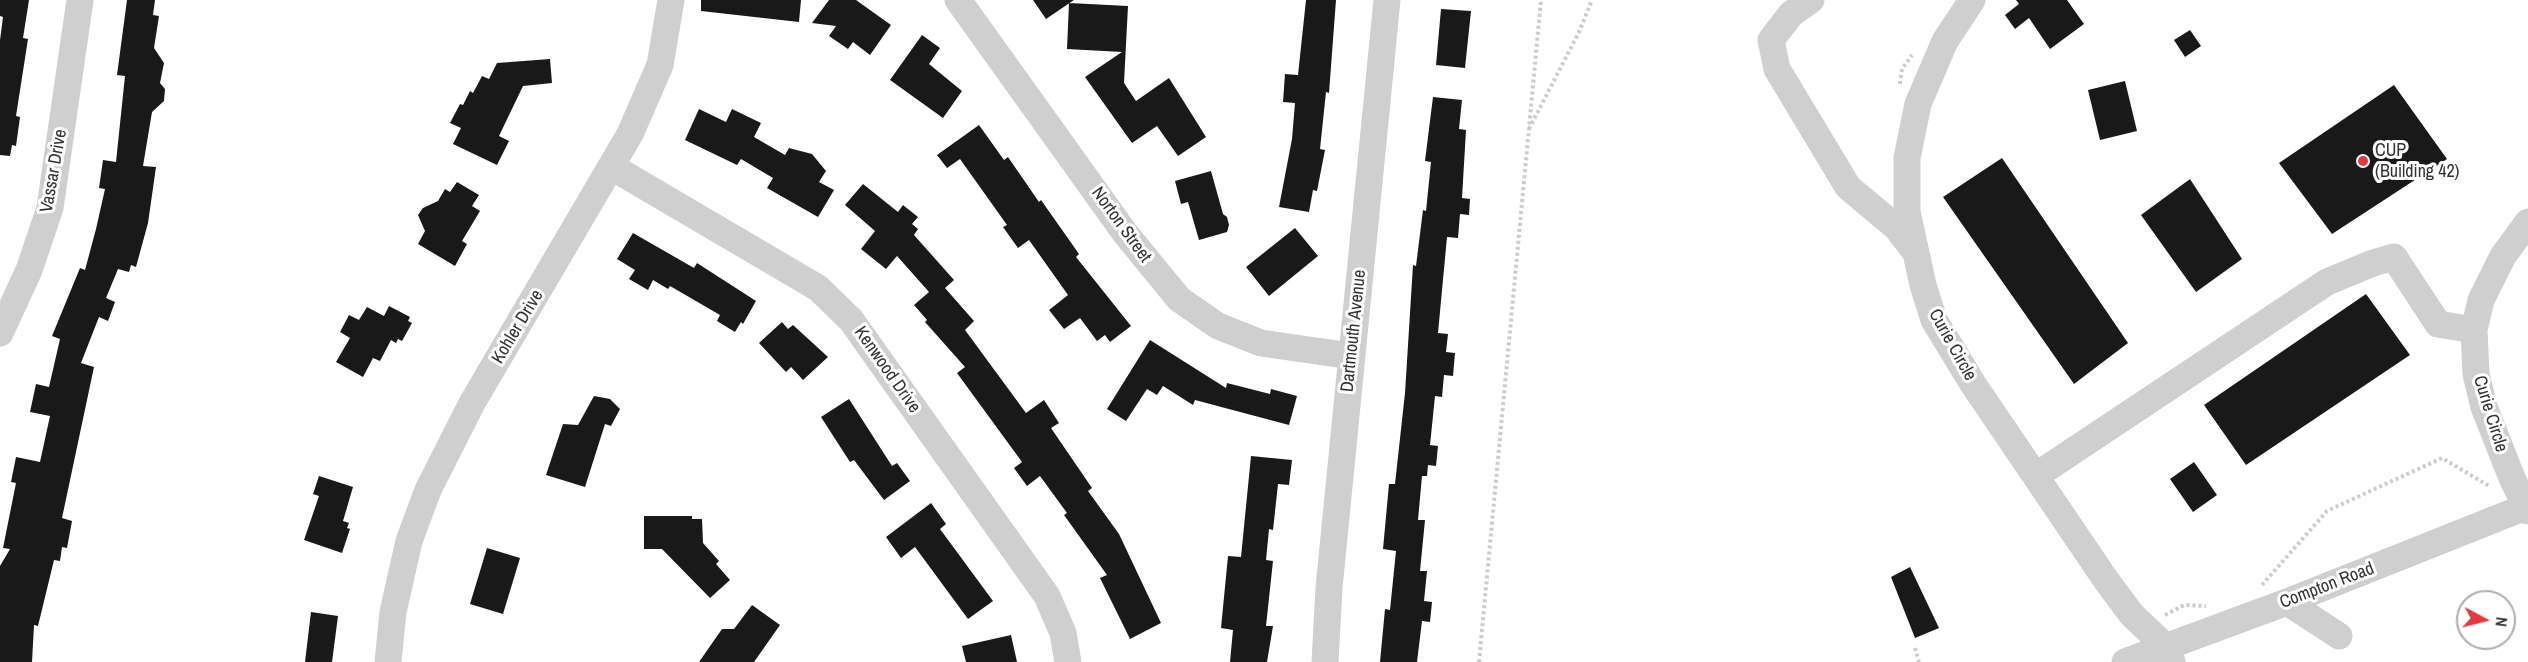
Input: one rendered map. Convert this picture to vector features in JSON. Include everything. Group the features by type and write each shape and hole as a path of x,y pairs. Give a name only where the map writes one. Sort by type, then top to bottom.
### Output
{"street":[{"name":"Vassar Drive","path":"0,333 28,270 50,208 80,0"},
{"name":"Kohler Drive","path":"387,662 393,612 409,541 428,490 472,403 612,167 660,65 671,0"},
{"name":"Norton Street","path":"958,0 1125,233 1179,299 1218,326 1261,343 1351,356"},
{"name":"Dartmouth Avenue","path":"1326,662 1329,588 1387,0"},
{"path":"1811,0 1791,14 1771,40 1777,69 1848,188 1897,228 1916,252"},
{"name":"Curie Circle","path":"1972,0 1945,41 1918,104 1907,158 1907,212 1934,320 1973,384 2037,475 2106,580 2168,654"},
{"name":"Kenwood Drive","path":"612,167 818,288 851,320 1047,596 1064,633 1068,662"},
{"name":"Curie Circle","path":"2527,508 2484,407 2476,374 2474,330 2481,300 2498,264 2528,222"},
{"path":"2037,475 2327,282 2373,263 2394,257 2438,324 2474,330"},
{"name":"Compton Road","path":"2125,662 2168,654 2287,602 2527,508"},
{"path":"2287,602 2339,636"}],"path":[{"path":"1479,662 1541,0"},
{"path":"1528,131 1580,32 1592,0"},
{"path":"1916,648 1920,662"}],"building":[{"path":"0,0 29,0 23,38 28,39 16,116 20,117 16,146 12,145 10,156 0,155 0,40 3,17 0,16"},
{"path":"127,0 155,0 153,15 159,16 154,48 164,63 160,83 165,89 164,101 152,112 143,166 156,167 148,223 136,267 131,265 129,272 118,269 106,298 115,302 108,321 99,317 81,363 94,367 62,518 72,521 67,548 62,547 60,561 54,560 38,626 34,625 32,662 0,662 0,566 10,549 3,548 16,483 11,482 16,457 40,462 50,416 30,412 36,384 49,387 60,339 52,336 80,268 85,270 96,229 105,189 99,188 103,160 116,162 125,76 117,75"},
{"path":"701,0 801,0 799,22 701,11"},
{"path":"829,0 856,0 891,25 870,55 853,42 848,49 829,36 836,26 812,23"},
{"path":"1033,0 1074,0 1046,19"},
{"path":"1306,0 1336,0 1329,93 1326,92 1320,149 1325,150 1317,191 1313,190 1309,212 1279,207 1292,139 1295,103 1283,102 1285,74 1298,75"},
{"path":"2016,0 2067,0 2084,24 2050,49 2029,18 2015,29 2005,15 2019,4"},
{"path":"1069,3 1128,6 1124,83 1136,101 1169,78 1206,137 1178,156 1157,126 1132,143 1085,77 1122,52 1067,49"},
{"path":"1441,9 1471,11 1465,68 1436,65"},
{"path":"2190,30 2201,46 2185,57 2174,40"},
{"path":"922,35 940,48 929,64 962,91 943,118 890,80"},
{"path":"550,59 552,83 523,86 499,136 509,141 497,165 453,144 461,128 450,123 460,104 463,105 470,91 473,93 482,76 489,79 497,63"},
{"path":"2125,81 2137,131 2100,140 2088,90"},
{"name":"CUP (Building 42)","path":"2394,85 2447,159 2332,234 2279,163"},
{"path":"1433,97 1462,100 1459,129 1466,130 1462,198 1470,199 1469,215 1460,214 1458,238 1447,237 1438,333 1448,334 1446,352 1455,353 1453,376 1444,375 1442,397 1435,396 1430,445 1438,446 1436,466 1428,465 1427,476 1422,476 1418,520 1425,520 1420,571 1427,571 1424,601 1432,602 1430,622 1422,621 1417,662 1380,662 1385,609 1390,610 1396,551 1383,549 1389,484 1395,484 1405,393 1413,265 1416,266 1423,210 1426,211 1431,162 1425,161"},
{"path":"699,109 726,122 732,109 761,123 754,137 785,155 789,148 812,154 826,171 819,182 834,190 818,217 767,188 773,178 741,159 737,165 685,140"},
{"path":"979,125 1004,160 1008,157 1039,202 1041,200 1079,254 1076,257 1131,326 1110,342 1105,335 1097,341 1080,318 1064,329 1049,310 1068,295 1029,240 1018,248 1003,227 1007,225 960,159 947,168 937,155"},
{"path":"2002,158 2128,343 2074,384 1943,197"},
{"path":"1211,171 1223,214 1227,217 1229,225 1227,232 1199,240 1188,202 1181,204 1175,181"},
{"path":"2190,179 2242,259 2196,292 2141,215"},
{"path":"457,182 479,195 472,206 480,211 462,241 467,244 455,266 418,244 425,231 418,215 423,208 438,201 445,189 450,192"},
{"path":"863,184 898,212 903,205 918,217 912,224 918,229 914,235 954,280 945,288 974,321 965,330 1026,413 1044,400 1059,423 1051,428 1092,488 1088,491 1119,534 1161,623 1130,639 1100,578 1107,575 1064,515 1067,513 1040,476 1027,486 1014,468 1022,462 957,373 965,367 925,322 927,320 914,305 929,292 897,256 886,269 861,249 875,231 845,205"},
{"path":"1295,228 1318,256 1269,296 1246,267"},
{"path":"633,233 694,268 697,263 756,301 743,324 741,322 735,332 717,321 720,315 670,286 668,289 653,280 648,290 629,279 635,270 617,259"},
{"path":"2366,294 2410,355 2246,465 2204,405"},
{"path":"389,306 410,317 408,321 412,323 402,341 398,339 396,343 391,340 380,361 373,358 363,377 336,362 350,338 340,332 349,315 359,320 367,307 384,316"},
{"path":"782,322 788,329 793,325 828,357 803,380 791,367 786,372 759,343"},
{"path":"1150,340 1226,388 1227,383 1270,394 1271,389 1297,396 1289,425 1195,400 1193,405 1163,386 1157,395 1147,389 1126,421 1107,409"},
{"path":"594,396 610,399 620,409 611,426 605,424 585,487 546,475 563,424 578,425"},
{"path":"849,399 892,466 897,463 910,481 884,500 854,460 850,462 821,417"},
{"path":"1251,456 1292,460 1289,485 1278,484 1273,530 1269,529 1266,560 1273,561 1266,626 1273,626 1267,662 1230,662 1233,630 1221,628 1228,556 1241,557"},
{"path":"2194,462 2217,495 2193,512 2170,479"},
{"path":"319,476 353,487 343,521 349,523 347,528 350,529 342,553 304,540 319,496 313,494"},
{"path":"931,503 946,524 940,529 993,601 968,619 915,547 901,558 886,537"},
{"path":"644,516 692,516 692,519 702,519 703,543 719,561 716,564 730,580 710,598 662,549 644,549"},
{"path":"487,548 520,558 503,614 470,604"},
{"path":"1910,567 1939,628 1915,638 1891,577"},
{"path":"752,605 780,625 754,662 699,662 722,629 734,629"},
{"path":"311,612 338,616 332,662 305,662"},
{"path":"1011,635 1017,662 966,662 962,646"}],"place":[{"name":"CUP (Building 42)","path":"2363,161"}]}
